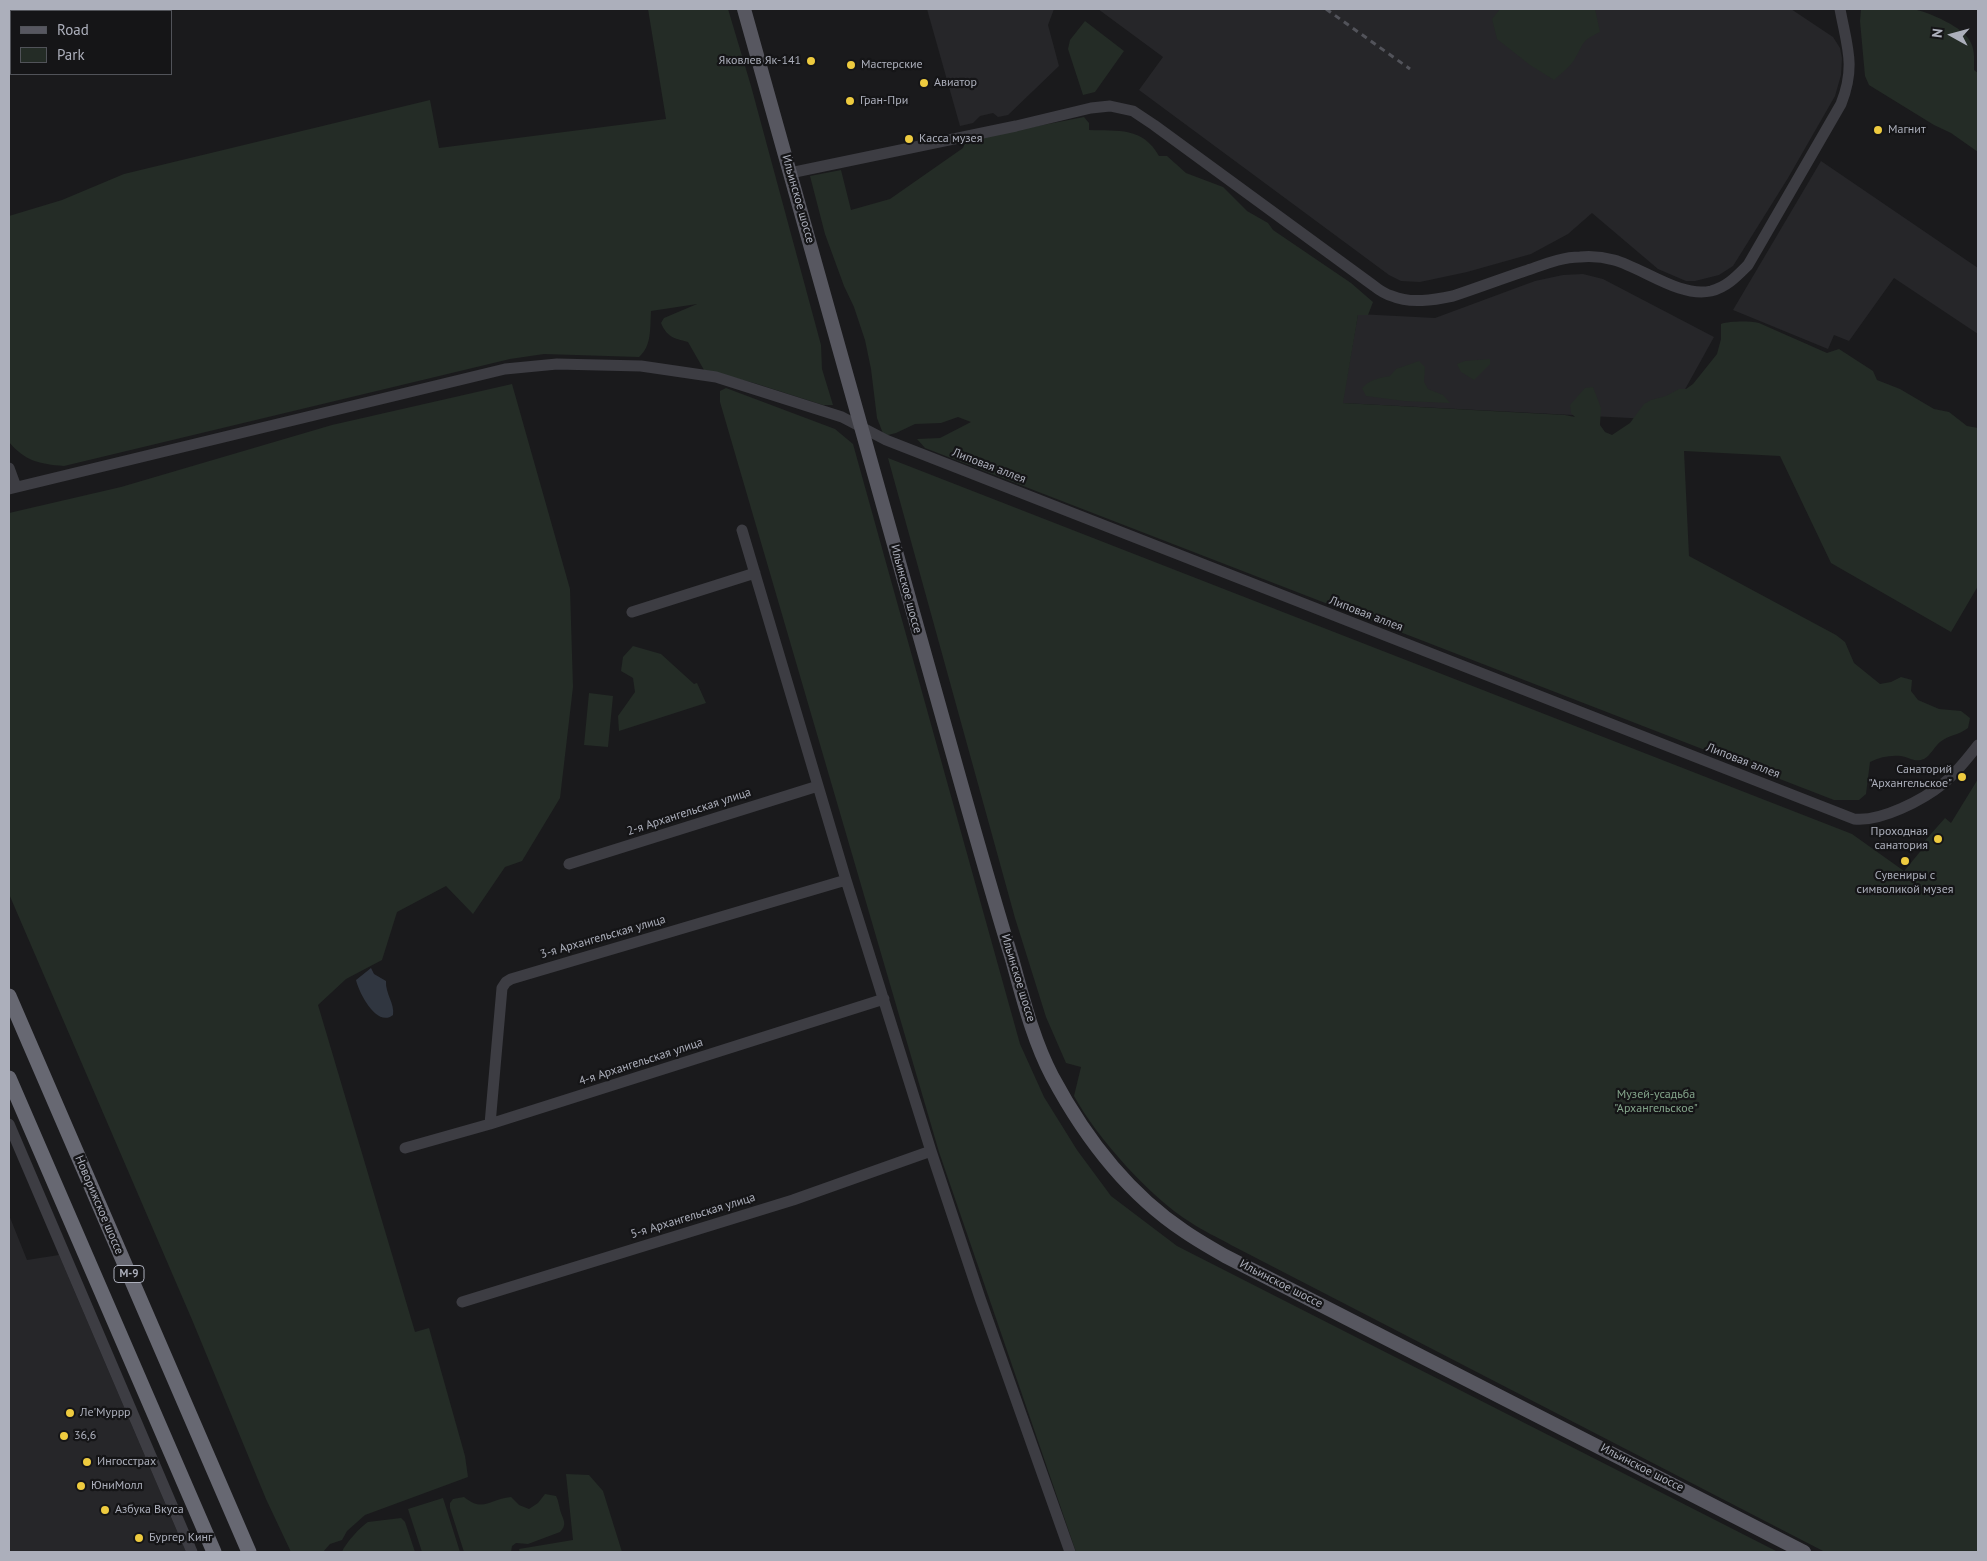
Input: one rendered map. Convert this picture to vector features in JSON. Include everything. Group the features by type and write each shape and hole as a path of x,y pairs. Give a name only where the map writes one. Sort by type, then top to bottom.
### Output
{"highway":[{"name":"Новорижское шоссе","path":"9,996 249,1552"},
{"name":"М-9","path":"9,1078 214,1552"}],"main road":[{"name":"Ильинское шоссе","path":"744,9 918,635 1030,1020 1050,1072 1074,1114 1122,1178 1153,1208 1184,1231 1225,1256 1804,1552"}],"street":[{"path":"790,173 1016,126 1081,109 1110,106 1133,111 1154,125 1374,286 1392,297 1418,300 1444,298 1558,260 1578,257 1615,260 1664,282 1685,289 1710,291 1724,286 1748,265 1841,104 1847,89 1850,71 1849,51 1840,9"},
{"name":"Липовая аллея","path":"12,488 505,369 537,365 641,366 716,377 842,416 886,440 950,466 1854,818 1863,820 1894,812 1943,783 1978,745"},
{"path":"9,468 12,488"},
{"path":"742,530 846,880 931,1151 980,1298 1070,1552"},
{"path":"632,612 755,573"},
{"name":"2-я Архангельская улица","path":"569,864 818,786"},
{"name":"3-я Архангельская улица","path":"490,1124 502,988 506,982 846,880"},
{"name":"4-я Архангельская улица","path":"405,1148 490,1124 884,999"},
{"path":"9,1124 192,1552"},
{"name":"5-я Архангельская улица","path":"462,1302 793,1200 931,1151"}],"shaded area":[{"path":"927,9 1054,9 1048,25 1059,66 1008,115 998,117 993,113 980,116 973,123 960,126"},
{"path":"1098,9 1791,9 1833,37 1840,48 1842,58 1841,75 1835,96 1788,178 1733,266 1719,275 1695,281 1686,281 1658,269 1592,213 1568,234 1531,254 1467,272 1420,282 1401,281 1389,275 1139,90 1163,57"},
{"path":"1821,161 1978,268 1978,334 1894,278 1849,341 1834,335 1828,349 1733,310"},
{"path":"1583,274 1603,279 1714,337 1668,420 1342,403 1358,314 1435,318 1535,281 1563,275"},
{"path":"371,968 374,974 386,981 393,1011 393,1015 387,1018 381,1017 370,1007 356,980"},
{"path":"9,1215 27,1260 59,1255 186,1552 9,1552"}],"green space":[{"path":"1900,8 1919,10 1945,21 1968,37 1973,49 1974,70 1978,73 1978,152 1951,133 1934,125 1869,85 1865,76 1860,21 1861,9"},
{"path":"9,9 108,9 10,10 9,37"},
{"path":"648,9 728,9 751,86 821,345 822,369 833,405 823,405 754,383 704,370 688,342 671,336 661,323 664,318 697,304 651,311 648,342 639,357 544,354 510,359 64,466 33,460 21,453 9,442 9,216 62,200 124,174 430,100 439,148 666,119"},
{"path":"1500,9 1595,9 1600,32 1583,43 1572,63 1554,80 1530,65 1497,39 1492,19"},
{"path":"1085,21 1124,51 1095,92 1083,95 1068,49 1070,40"},
{"path":"1084,117 1089,123 1089,130 1120,131 1137,135 1153,147 1159,156 1167,156 1186,173 1223,187 1247,211 1268,223 1273,230 1351,283 1373,302 1368,315 1358,315 1343,403 1575,417 1571,413 1570,405 1585,388 1593,387 1601,408 1600,425 1605,432 1612,435 1630,423 1644,404 1679,389 1686,389 1693,384 1717,354 1721,339 1721,324 1745,322 1759,323 1827,353 1839,349 1873,371 1877,380 1900,389 1934,409 1949,412 1967,426 1978,428 1978,586 1951,632 1831,563 1780,456 1684,451 1689,556 1836,635 1845,642 1854,663 1880,684 1891,682 1901,677 1912,680 1911,691 1918,700 1939,709 1961,711 1970,718 1968,728 1940,742 1924,759 1915,760 1893,756 1870,762 1866,794 1859,800 1834,800 925,448 917,439 940,438 971,422 958,417 941,423 915,424 896,433 884,436 877,418 871,369 865,340 825,234 810,176 841,170 851,210 890,199 963,148 966,140"},
{"path":"1490,359 1490,364 1474,380 1461,372 1457,364 1465,361"},
{"path":"1419,361 1425,367 1424,382 1428,389 1443,395 1450,403 1404,401 1366,396 1362,388 1372,381 1390,376 1396,369"},
{"path":"512,384 570,589 573,687 560,798 522,861 505,867 473,914 446,886 397,912 382,960 346,979 318,1005 415,1332 429,1328 465,1456 468,1477 365,1515 347,1531 342,1540 330,1544 323,1552 291,1552 266,1499 193,1322 9,894 9,513 121,487 332,425"},
{"path":"726,388 835,429 853,444 1020,1044 1044,1097 1077,1150 1111,1196 1177,1246 1778,1552 1076,1552 939,1152 720,402 720,391"},
{"name":"Музей-усадьба \"Архангельское\"","path":"888,458 1852,834 1904,871 1924,847 1922,844 1945,818 1951,823 1978,779 1978,1552 1825,1552 1205,1231 1174,1211 1142,1182 1110,1148 1074,1096 1081,1067 1066,1063 1046,1017 1015,918"},
{"path":"633,646 661,654 694,684 697,683 706,703 619,731 618,716 635,692 633,678 621,671 623,657"},
{"path":"589,693 613,696 608,747 584,745"},
{"path":"566,1474 589,1475 603,1491 622,1552 520,1552 519,1549 573,1540"},
{"path":"545,1494 556,1496 557,1498 564,1523 564,1527 560,1532 528,1544 516,1543 512,1546 511,1552 464,1552 450,1508 450,1503 453,1499 464,1497 471,1502 482,1505 511,1497 519,1505 529,1509 538,1503"},
{"path":"443,1498 460,1552 422,1552 408,1509"},
{"path":"401,1518 405,1522 415,1552 342,1552 353,1536 368,1522"}],"railway":[{"path":"1326,9 1410,69"}],"place":[{"name":"Яковлев Як-141","path":"811,61"},
{"name":"Мастерские","path":"851,65"},
{"name":"Авиатор","path":"924,83"},
{"name":"Гран-При","path":"850,101"},
{"name":"Магнит","path":"1878,130"},
{"name":"Касса музея","path":"909,139"},
{"name":"Санаторий \"Архангельское\"","path":"1962,777"},
{"name":"Проходная санатория","path":"1938,839"},
{"name":"Сувениры с символикой музея","path":"1905,861"},
{"name":"Ле'Муррр","path":"70,1413"},
{"name":"36,6","path":"64,1436"},
{"name":"Ингосстрах","path":"87,1462"},
{"name":"ЮниМолл","path":"81,1486"},
{"name":"Азбука Вкуса","path":"105,1510"},
{"name":"Бургер Кинг","path":"139,1538"}]}
